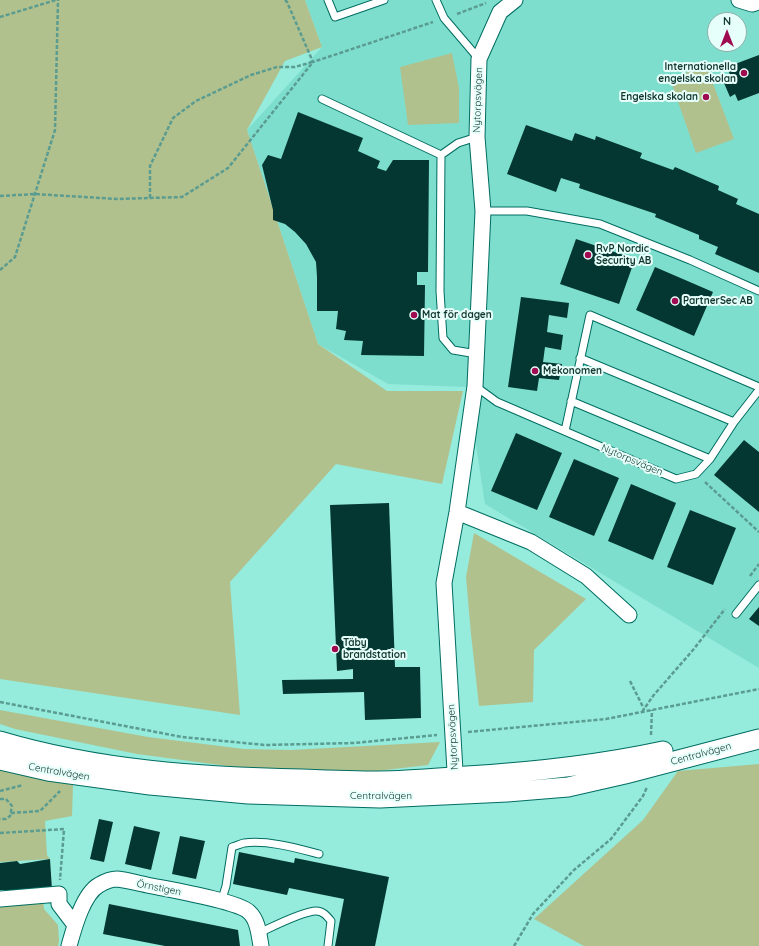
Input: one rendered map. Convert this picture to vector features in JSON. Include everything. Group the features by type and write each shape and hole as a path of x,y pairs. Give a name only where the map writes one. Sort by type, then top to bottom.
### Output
{"street":[{"name":"Nytorpsvägen","path":"456,786 444,583 457,512 475,386 483,211 477,137 479,59 500,12 515,0"},
{"path":"739,0 752,4 759,2"},
{"path":"457,512 531,542 586,576 629,615"},
{"name":"Centralvägen","path":"0,760 76,775 150,785 248,794 380,798 456,786 504,774 622,760 683,747 759,726"},
{"name":"Centralvägen","path":"0,741 88,762 152,771 249,778 373,781 456,786 568,787 759,739"},
{"name":"Örnstigen","path":"69,946 75,925 90,893 99,885 116,879 238,906 248,911 254,917 260,940"},
{"path":"0,899 60,894 59,904 75,925"}],"lane":[{"path":"328,0 335,17 384,0"},
{"path":"436,0 444,18 479,59"},
{"path":"322,99 441,156"},
{"path":"441,156 458,143 477,137"},
{"path":"441,156 440,291 443,338 453,350 476,354"},
{"path":"483,211 527,211 600,224 690,260 759,291"},
{"path":"565,431 590,315 759,387"},
{"path":"580,358 734,422"},
{"name":"Nytorpsvägen","path":"475,386 497,402 676,479 696,474"},
{"path":"696,474 710,459 734,422 759,390"},
{"path":"571,401 710,459"},
{"path":"736,614 759,584"},
{"path":"221,902 226,886 232,848 243,843 262,844 290,846 319,854"},
{"path":"260,940 288,920 316,911 325,913 331,921 328,946"}],"path":[{"path":"0,16 57,0 55,130 15,257 0,270"},
{"path":"285,0 313,62"},
{"path":"150,198 150,166 173,118 196,101 251,75 277,67 295,67 313,62 488,3"},
{"path":"0,196 35,194 117,199 182,197 228,168 313,62"},
{"path":"696,474 759,532"},
{"path":"750,576 759,564"},
{"path":"643,711 652,696 693,650 726,607"},
{"path":"630,681 643,711"},
{"path":"0,702 182,737 265,746 354,743 606,719 759,689"},
{"path":"651,740 652,710"},
{"path":"11,813 40,811 76,775"},
{"path":"514,946 533,914 574,870 611,839 643,796 649,785"},
{"path":"0,799 6,799 12,806 10,816 6,819 0,819"},
{"path":"0,833 64,829 60,894"}],"shaded area":[{"path":"0,0 305,0 322,47 285,61 247,130 318,344 387,391 463,391 442,484 336,464 230,582 240,715 0,679"},
{"path":"305,0 759,0 759,668 485,504 467,387 388,384 318,344 247,130 322,47"},
{"path":"452,53 459,88 459,123 408,125 400,67"},
{"path":"706,65 734,139 696,153 670,79"},
{"path":"474,533 586,599 534,650 533,702 479,706 466,577"},
{"path":"0,710 148,737 244,749 291,750 440,742 428,765 377,771 250,769 137,754 15,729 0,724"},
{"path":"759,764 759,946 584,946 534,919 643,820 678,771"},
{"path":"0,769 73,785 72,816 45,821 47,855 50,859 0,862"},
{"path":"43,896 44,909 58,925 58,946 0,946 0,901"}],"building":[{"name":"Internationella engelska skolan","path":"759,55 759,93 738,101 735,94 730,97 724,83 732,80 727,67"},
{"path":"298,112 363,138 358,151 380,161 377,168 386,171 393,160 429,160 428,272 417,272 417,285 425,285 424,356 361,355 363,341 344,340 346,331 336,329 338,311 317,311 316,262 306,244 295,232 285,224 273,220 273,210 262,165 268,155 281,159"},
{"path":"526,125 572,141 575,133 595,140 596,136 642,153 640,158 673,170 675,167 719,186 718,190 738,199 736,204 759,214 759,273 715,254 718,247 699,239 699,235 655,217 656,214 579,188 580,184 561,178 556,192 507,174"},
{"path":"576,239 635,259 619,304 560,284"},
{"name":"PartnerSec AB","path":"655,267 713,292 694,336 636,310"},
{"path":"521,297 569,303 567,318 549,315 547,332 563,335 561,350 545,347 543,362 562,364 559,380 539,378 537,391 508,387"},
{"path":"516,433 562,453 537,510 491,491"},
{"path":"744,440 759,452 759,512 714,475"},
{"path":"574,459 619,478 594,536 549,517"},
{"path":"631,484 676,503 653,560 608,541"},
{"path":"389,503 395,667 420,667 421,718 365,720 364,692 283,694 282,680 353,679 353,669 337,671 330,505"},
{"path":"690,510 736,528 713,585 667,567"},
{"path":"759,607 759,626 749,619"},
{"path":"99,819 113,822 104,862 90,859"},
{"path":"134,826 160,832 151,870 125,864"},
{"path":"180,836 205,841 196,879 172,874"},
{"path":"239,852 294,863 295,858 389,877 375,946 335,946 344,899 289,888 287,895 233,884"},
{"path":"50,859 52,890 15,892 13,890 0,890 0,863 17,861 20,864"},
{"path":"109,904 238,930 240,946 165,946 103,934"}],"place":[{"name":"Internationella engelska skolan","path":"744,73"},
{"name":"Engelska skolan","path":"706,97"},
{"name":"RvP Nordic Security AB","path":"588,255"},
{"name":"PartnerSec AB","path":"675,301"},
{"name":"Mat för dagen","path":"414,315"},
{"name":"Mekonomen","path":"535,371"},
{"name":"Täby brandstation","path":"335,649"}]}
